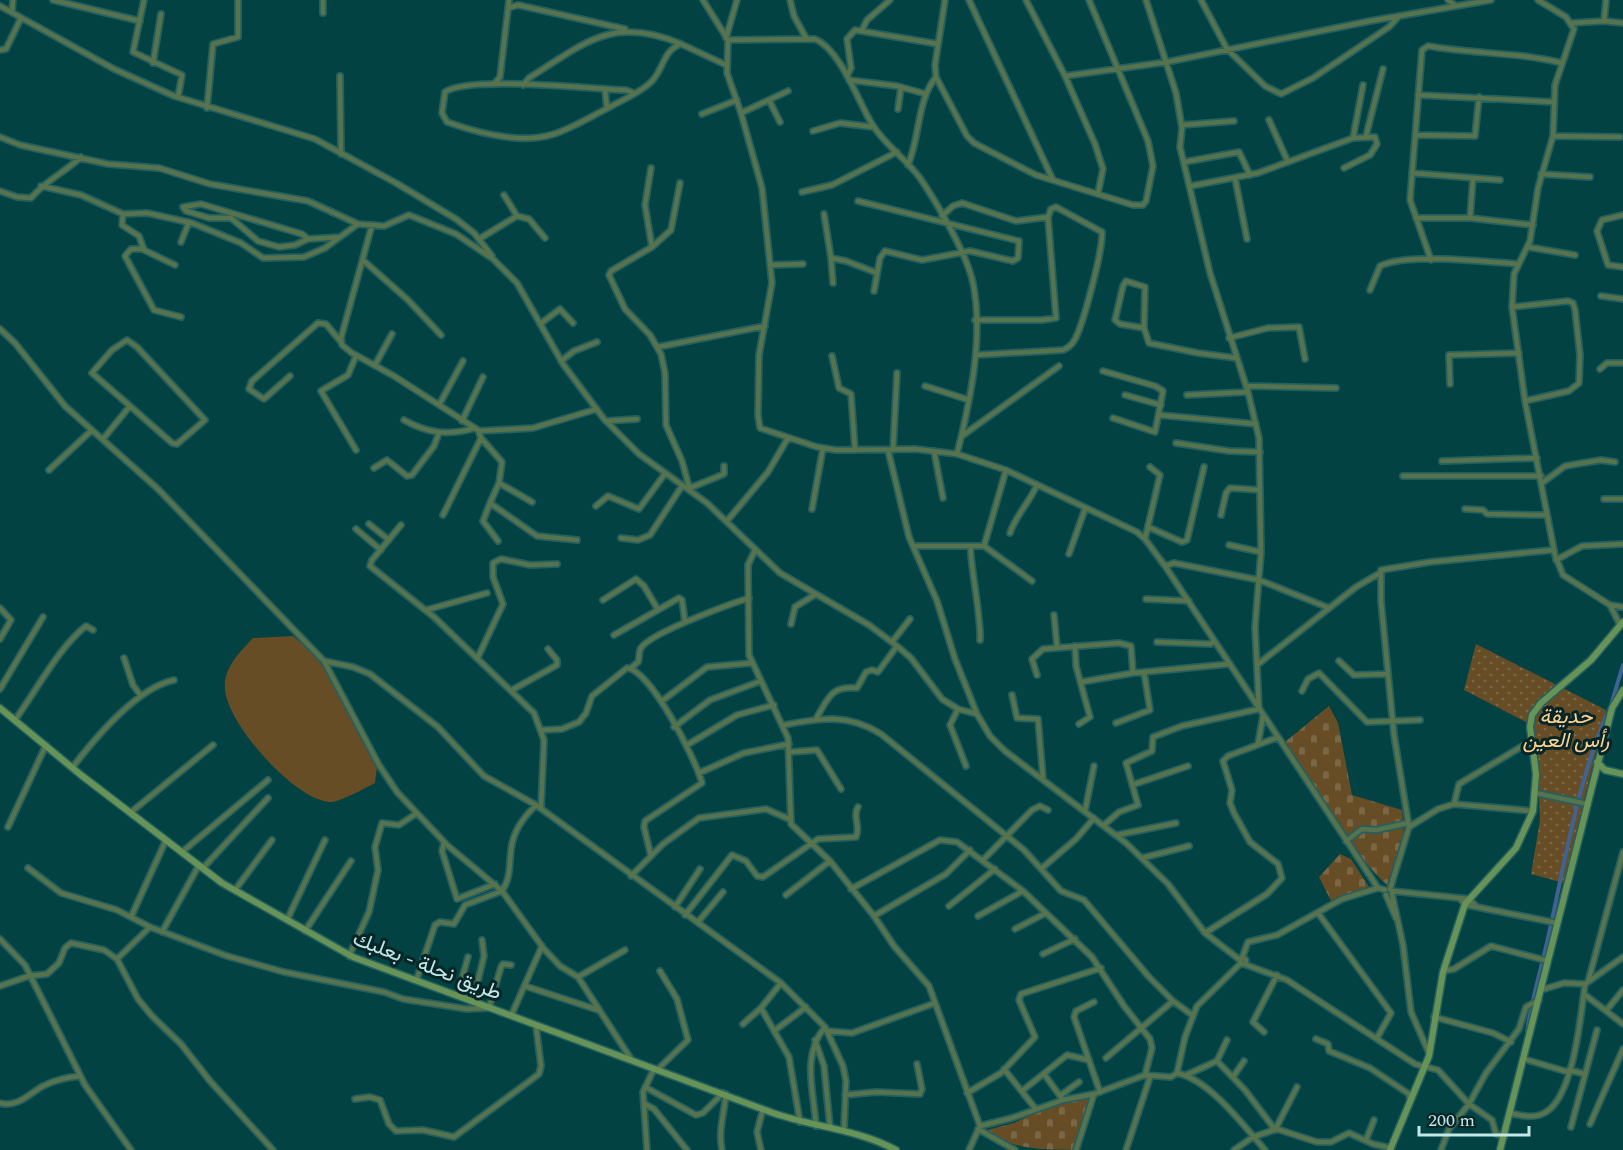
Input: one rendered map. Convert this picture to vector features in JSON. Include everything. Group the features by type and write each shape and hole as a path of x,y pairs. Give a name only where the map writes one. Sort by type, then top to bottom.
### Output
{"street":[{"path":"12,12 13,0"},
{"path":"53,0 140,21"},
{"path":"144,0 133,52 183,76 178,97"},
{"path":"207,108 212,45 238,37 238,0"},
{"path":"323,0 324,13"},
{"path":"494,84 501,72 509,0"},
{"path":"703,0 727,39"},
{"path":"737,0 727,39 726,64 762,188 772,283 759,355 758,424 760,428 823,448 934,451 957,454 1006,470 1145,539 1189,601 1276,738 1378,888"},
{"path":"790,0 794,16 806,39"},
{"path":"862,30 867,20 890,0"},
{"path":"908,165 917,143 926,94 936,77 938,44 945,0"},
{"path":"969,0 1053,180"},
{"path":"1026,0 1065,76 1101,159 1103,176 1098,194"},
{"path":"936,77 970,140 1020,168 1133,205 1143,205 1146,201 1153,166 1148,141 1089,0"},
{"path":"1146,0 1167,63 1182,125 1180,147 1210,273 1256,424 1260,452 1261,552 1255,627 1259,709"},
{"path":"1201,0 1227,49 1272,91 1283,94 1313,78 1383,32 1398,16"},
{"path":"1448,0 1456,6"},
{"path":"1065,76 1167,63 1227,49 1491,0"},
{"path":"1538,0 1572,23 1604,21 1623,23"},
{"path":"1604,21 1606,0"},
{"path":"508,8 518,5 665,38 726,64"},
{"path":"0,6 114,69 178,97 207,108 315,139 456,219 479,239 493,259 517,283 561,361 606,421 664,475 690,489 727,521 780,573 892,642 911,658 942,699 958,709 977,714"},
{"path":"153,63 161,14"},
{"path":"0,50 6,49 21,18"},
{"path":"593,38 596,23"},
{"path":"1234,1150 1253,1137 1273,1130 1317,1142 1331,1142 1348,1133 1390,1149 1429,1055 1444,964 1467,902 1516,848 1533,811 1536,793 1531,720 1538,707 1591,660 1622,624 1610,606 1568,580 1556,560 1525,401 1512,307 1513,279 1518,264 1528,247 1542,174 1553,136 1555,85 1571,42 1572,23"},
{"path":"523,85 529,78 593,38 631,30"},
{"path":"848,78 851,68 847,39 855,30 938,44"},
{"path":"665,38 669,50"},
{"path":"727,39 806,39 824,42 848,78 873,127 919,177 946,223 973,283 975,320 976,355 957,454"},
{"path":"634,93 494,84 447,90 442,100 445,121 497,135 541,137 560,132 607,108 634,93 653,81 669,50 681,44"},
{"path":"1431,260 1410,200 1421,53 1425,47 1494,55 1529,56 1562,63"},
{"path":"1366,136 1383,69"},
{"path":"340,76 341,154"},
{"path":"848,78 901,87 926,94"},
{"path":"1353,138 1363,85"},
{"path":"897,109 901,87"},
{"path":"605,90 607,108"},
{"path":"741,113 788,91"},
{"path":"1418,95 1554,102"},
{"path":"1415,135 1475,136 1479,97"},
{"path":"702,114 737,100"},
{"path":"769,100 780,122"},
{"path":"1269,120 1288,162"},
{"path":"1182,125 1234,121"},
{"path":"813,131 840,123 873,127"},
{"path":"1191,186 1250,175 1353,138 1366,136 1377,139 1374,152 1344,168"},
{"path":"1553,136 1620,137"},
{"path":"0,137 20,145 108,164 159,168 210,184 308,201 358,224 384,226 406,215 414,216 456,234 493,259"},
{"path":"802,192 832,185 897,152"},
{"path":"1185,162 1239,152 1250,175"},
{"path":"0,191 28,200 41,186 66,171 81,157"},
{"path":"651,168 645,205 652,247"},
{"path":"1412,173 1500,180"},
{"path":"1542,174 1590,177"},
{"path":"1235,178 1247,239"},
{"path":"1470,218 1473,178"},
{"path":"680,183 671,230 652,247 611,271 609,275 627,312 650,334 658,347 665,373 666,425 682,461 690,489"},
{"path":"41,186 90,198 123,214 147,213 189,222 233,239 258,255 269,259 304,257 325,248 358,224"},
{"path":"504,195 517,216 529,219 545,238"},
{"path":"858,201 1014,237 1019,241 1018,258 1013,261 970,251 922,260 885,251 880,258 874,291"},
{"path":"308,239 302,234 231,216 201,204 183,207 186,211 209,218 231,216 264,244 288,246 308,239 340,237"},
{"path":"942,216 953,206 962,204 1016,221 1048,218"},
{"path":"975,320 1056,318 1048,218 1051,209 1056,207 1102,232 1086,302 1074,341 1063,350 976,355"},
{"path":"123,214 122,225 139,236 144,249"},
{"path":"824,214 833,283"},
{"path":"1623,215 1602,220 1597,231 1608,265 1623,267"},
{"path":"479,239 517,216"},
{"path":"1416,218 1470,218 1533,225"},
{"path":"181,242 189,222"},
{"path":"341,342 372,225"},
{"path":"1528,247 1575,255"},
{"path":"175,265 144,249 131,249 125,256 154,310 181,317"},
{"path":"831,258 877,273"},
{"path":"1370,290 1382,265 1431,260 1518,264"},
{"path":"364,261 408,300 441,335"},
{"path":"771,265 803,264"},
{"path":"1144,328 1120,324 1115,320 1126,281 1137,282 1145,287 1144,328 1149,343 1236,358"},
{"path":"1601,296 1623,299"},
{"path":"1512,307 1568,301 1573,303 1575,309 1580,355 1579,383 1569,391 1525,401"},
{"path":"540,324 560,309 573,323"},
{"path":"290,376 264,399 249,389 252,381 318,322 326,324 356,356 375,365 477,429 481,438 501,458 499,483 483,521 498,541"},
{"path":"658,347 765,326"},
{"path":"1229,338 1268,328 1299,327 1305,359"},
{"path":"0,329 15,343 64,405 158,489 324,661 386,775 444,842 502,891 542,946 560,966 578,978 631,1059"},
{"path":"375,365 392,334"},
{"path":"127,340 144,353 205,420 177,444 155,429 130,406 92,373 112,350 127,340"},
{"path":"561,361 574,351 597,342"},
{"path":"1450,384 1449,355 1519,353"},
{"path":"356,356 348,375 321,391 356,450"},
{"path":"832,356 839,388 851,394 855,450"},
{"path":"439,405 463,361"},
{"path":"1600,369 1607,363 1623,363"},
{"path":"962,436 1059,366"},
{"path":"1103,371 1160,388 1163,391 1156,431 1152,432 1113,418"},
{"path":"897,373 890,450 913,546 937,601 955,659 977,714 990,736 1005,751 1117,835 1168,884 1205,933 1243,960 1277,975 1413,1062 1436,1068"},
{"path":"462,421 483,377"},
{"path":"925,386 969,400"},
{"path":"1246,386 1336,388"},
{"path":"1187,395 1248,392"},
{"path":"1125,395 1161,405"},
{"path":"103,439 130,406"},
{"path":"404,420 421,430 439,433 477,429 533,428 597,409"},
{"path":"1159,415 1256,424"},
{"path":"606,421 637,419"},
{"path":"49,470 92,430"},
{"path":"374,468 387,460 407,476 412,475 434,446 439,433"},
{"path":"443,515 481,438"},
{"path":"727,521 765,477 788,438"},
{"path":"1176,442 1229,451 1260,452"},
{"path":"812,509 823,448"},
{"path":"934,451 943,498"},
{"path":"1442,461 1537,458"},
{"path":"1542,483 1572,464 1601,460 1616,462"},
{"path":"690,489 724,474 724,466"},
{"path":"1145,539 1160,475 1150,467"},
{"path":"1148,527 1182,542 1187,540 1204,467"},
{"path":"984,546 1006,470"},
{"path":"596,506 608,496 639,510 664,475"},
{"path":"1403,476 1541,476"},
{"path":"499,483 532,502"},
{"path":"1010,533 1015,518 1028,504 1037,485"},
{"path":"621,538 638,540 650,535 682,486"},
{"path":"1221,515 1226,493 1230,488 1260,490"},
{"path":"1604,499 1623,499"},
{"path":"490,503 537,536 577,540"},
{"path":"1069,554 1085,509"},
{"path":"1466,509 1483,510 1487,514 1546,515"},
{"path":"369,524 389,540"},
{"path":"401,525 370,566 426,610 529,707 543,730 545,762 538,807 515,833 509,873 502,891 461,908 454,924 440,922 435,925 416,981"},
{"path":"356,530 381,550"},
{"path":"1556,560 1582,546 1623,544"},
{"path":"913,546 984,546 1032,581"},
{"path":"971,546 969,554 982,627 980,640"},
{"path":"1229,546 1261,552"},
{"path":"755,550 748,565 749,655 784,725 789,744 789,819 794,828 830,861 874,916 894,946 924,979 935,1003 979,1128 1015,1150"},
{"path":"1257,665 1329,608 1387,568 1553,550"},
{"path":"477,657 503,604 493,577 493,563 501,559 530,565 556,564"},
{"path":"1165,566 1174,563 1259,580 1329,608"},
{"path":"1380,573 1393,723 1409,825 1389,892 1398,921 1411,1012 1436,1068 1448,1077 1469,1104 1492,1120 1500,1135"},
{"path":"603,600 636,579 643,584 657,608"},
{"path":"426,610 487,593"},
{"path":"791,624 795,607 816,594"},
{"path":"614,635 657,608 681,598 685,622"},
{"path":"543,730 562,729 579,722 586,713 592,696 638,662 640,649 644,644 685,622 749,598"},
{"path":"1146,599 1189,601"},
{"path":"1610,606 1623,607"},
{"path":"0,608 11,620 0,639"},
{"path":"1054,615 1057,647"},
{"path":"0,689 43,617"},
{"path":"892,642 910,619"},
{"path":"15,720 46,677 63,647 86,626 93,630"},
{"path":"1157,642 1211,644 1214,640"},
{"path":"1037,675 1032,659 1034,656 1043,649 1074,646 1129,645 1133,673"},
{"path":"816,718 833,692 846,687 857,688 866,672 872,670 878,672 897,646"},
{"path":"1074,646 1089,717 1079,724"},
{"path":"512,690 557,664 557,660 548,649"},
{"path":"124,658 133,685 141,696"},
{"path":"324,661 353,667 370,674 438,727 484,776 538,807 781,982 826,1029 843,1066 844,1130"},
{"path":"1339,661 1354,675 1388,674"},
{"path":"662,701 707,667 752,663"},
{"path":"1081,682 1133,673 1230,664"},
{"path":"631,668 657,692 674,727 687,745 699,773 700,786 651,815 645,821 644,827 651,856"},
{"path":"1116,723 1150,710 1144,672"},
{"path":"1302,691 1308,679 1319,673 1366,722 1393,723 1420,720"},
{"path":"72,768 87,749 141,696 152,688 174,680"},
{"path":"674,727 710,700 761,681"},
{"path":"1248,692 1258,687"},
{"path":"1500,1150 1500,1135 1510,1113 1539,999 1543,960 1552,922 1612,708 1623,690"},
{"path":"1012,694 1017,718 1034,717 1038,719 1043,778"},
{"path":"687,745 737,715 774,705"},
{"name":"طريق نحلة - بعلبك","path":"0,708 72,768 201,867 235,890 350,956 763,1109 800,1122 844,1130 897,1150"},
{"path":"958,709 950,725 966,765"},
{"path":"1104,825 1119,812 1138,805 1126,762 1152,751 1152,740 1155,736 1182,726 1259,709"},
{"path":"1258,744 1263,716"},
{"path":"784,725 816,718 842,718 871,728 1024,850 1061,891 1083,900 1173,1001 1192,1016"},
{"path":"1205,933 1267,894 1282,878 1278,864 1250,842 1230,803 1232,790 1224,759 1276,738"},
{"path":"1454,804 1459,784 1531,741"},
{"path":"699,773 744,753 789,744"},
{"path":"8,826 46,745"},
{"path":"130,813 213,745"},
{"path":"790,752 817,750 841,789"},
{"path":"1598,762 1609,772"},
{"path":"1085,811 1094,766"},
{"path":"1132,785 1188,766"},
{"path":"1594,778 1609,772 1623,774"},
{"path":"182,852 268,780"},
{"path":"1536,793 1585,804"},
{"path":"162,932 201,867 268,798"},
{"path":"1346,841 1362,829 1376,830 1409,825 1438,809 1454,804 1533,811"},
{"path":"685,915 732,855 746,861 761,877 810,843 823,838 856,837 858,829 855,814 858,807"},
{"path":"983,860 1035,808 1042,807 1048,810"},
{"path":"631,876 683,828 707,815 766,809 789,819"},
{"path":"350,956 369,912 378,870 375,847 382,823 399,825 417,813"},
{"path":"1042,868 1076,839 1094,818"},
{"path":"1117,835 1176,823"},
{"path":"131,917 166,840"},
{"path":"235,890 272,840"},
{"path":"287,920 325,840"},
{"path":"851,889 940,840 957,842 1023,891 1075,939 1101,968 1117,996 1152,1045 1147,1076 1126,1150"},
{"path":"444,842 442,851 458,899 495,884"},
{"path":"1142,858 1188,846"},
{"path":"874,916 946,874 970,850"},
{"path":"1510,1113 1531,1117 1548,1111 1559,1100 1568,1071 1586,983 1623,854"},
{"path":"305,931 351,861"},
{"path":"786,895 830,861"},
{"path":"28,868 42,881 61,893 117,910 150,927 227,957 284,972 384,992 403,999 467,1009 489,1008 501,967 503,964 511,965"},
{"path":"675,907 700,869"},
{"path":"949,906 995,869"},
{"path":"969,1150 979,1128 1012,1118 1062,1097 1097,1093 1147,1076 1171,1077 1177,1073 1192,1016 1203,998 1243,960 1248,942 1277,935 1359,892 1378,888 1389,892 1402,890 1467,902 1476,906 1552,922"},
{"path":"978,916 1023,891"},
{"path":"698,922 723,892"},
{"path":"466,897 469,903"},
{"path":"1015,929 1046,913"},
{"path":"1318,913 1391,1013 1377,1038"},
{"path":"117,958 150,927"},
{"path":"0,939 22,961 80,1076 98,1107 131,1150"},
{"path":"1043,954 1075,939"},
{"path":"473,1001 484,956 482,940"},
{"path":"0,986 29,976 40,976 53,970 59,963 65,948 71,943 104,950 117,958 138,999 152,1016 181,1044 210,1081 273,1150"},
{"path":"511,1016 542,946"},
{"path":"1443,972 1454,969 1491,946 1543,960"},
{"path":"578,978 625,950"},
{"path":"457,996 468,957"},
{"path":"1541,990 1564,983 1586,983 1623,957"},
{"path":"1444,964 1454,969"},
{"path":"967,1093 1004,1069 1036,1035 1019,1000 1021,994 1101,968"},
{"path":"647,1150 645,1087 655,1069 688,1040 677,999 660,971"},
{"path":"1264,1032 1253,1022 1277,975"},
{"path":"743,1024 761,1008 781,982"},
{"path":"525,986 597,1010"},
{"path":"1606,1011 1623,990"},
{"path":"1584,994 1623,1024"},
{"path":"1441,1150 1449,1129 1469,1104 1486,1073 1510,1042 1527,1007 1539,999"},
{"path":"1106,1058 1173,1001"},
{"path":"1076,1150 1097,1093 1074,1015 1094,1002"},
{"path":"826,1029 852,1033 935,1003"},
{"path":"774,1031 806,1007"},
{"path":"761,1008 793,1069 800,1122"},
{"path":"1434,1017 1493,1033 1510,1042"},
{"path":"355,1099 370,1097 380,1101 389,1124 396,1131 423,1130 454,1137 539,1074 541,1066 536,1026"},
{"path":"816,1126 810,1059 815,1040 826,1029"},
{"path":"1571,1127 1597,1030"},
{"path":"1316,1039 1328,1044 1329,1052 1370,1068 1409,1094 1410,1101"},
{"path":"815,1040 824,1066 830,1127"},
{"path":"1186,1075 1217,1061 1227,1040"},
{"path":"1590,1124 1623,1049"},
{"path":"1022,1091 1068,1054 1079,1060 1089,1060"},
{"path":"1524,1059 1585,1074"},
{"path":"1217,1061 1233,1077 1273,1130"},
{"path":"1233,1077 1244,1061"},
{"path":"845,1095 876,1092 920,1094 922,1089 917,1064"},
{"path":"1004,1069 1035,1108"},
{"path":"1177,1073 1186,1075 1223,1104 1265,1150"},
{"path":"1044,1074 1062,1097"},
{"path":"0,1103 12,1105 44,1086 68,1077 80,1076"},
{"path":"1062,1097 1079,1082"},
{"path":"645,1087 696,1115 703,1113 724,1094"},
{"path":"1273,1130 1297,1087"},
{"path":"722,1150 719,1130 724,1121 724,1094"},
{"path":"645,1104 654,1109 687,1150"},
{"path":"761,1150 757,1132 763,1109"},
{"path":"1366,1140 1374,1120"}],"green space":[{"path":"293,636 319,657 378,760 375,783 333,802 315,798 298,788 265,758 237,721 225,689 227,674 233,661 253,638"},
{"name":"حديقة رأس العين","path":"1476,644 1606,710 1564,883 1531,874 1540,820 1538,769 1530,724 1464,690"},
{"path":"1329,706 1338,723 1352,795 1402,810 1404,834 1387,885 1344,835 1285,742"},
{"path":"1340,854 1351,859 1369,887 1331,901 1319,877"},
{"path":"1091,1095 1092,1101 1076,1150 1040,1149 1017,1145 996,1137 987,1130 1014,1123 1040,1110"}],"waterway":[{"path":"1611,705 1623,665"},
{"path":"1527,1032 1581,791 1608,712"}]}
